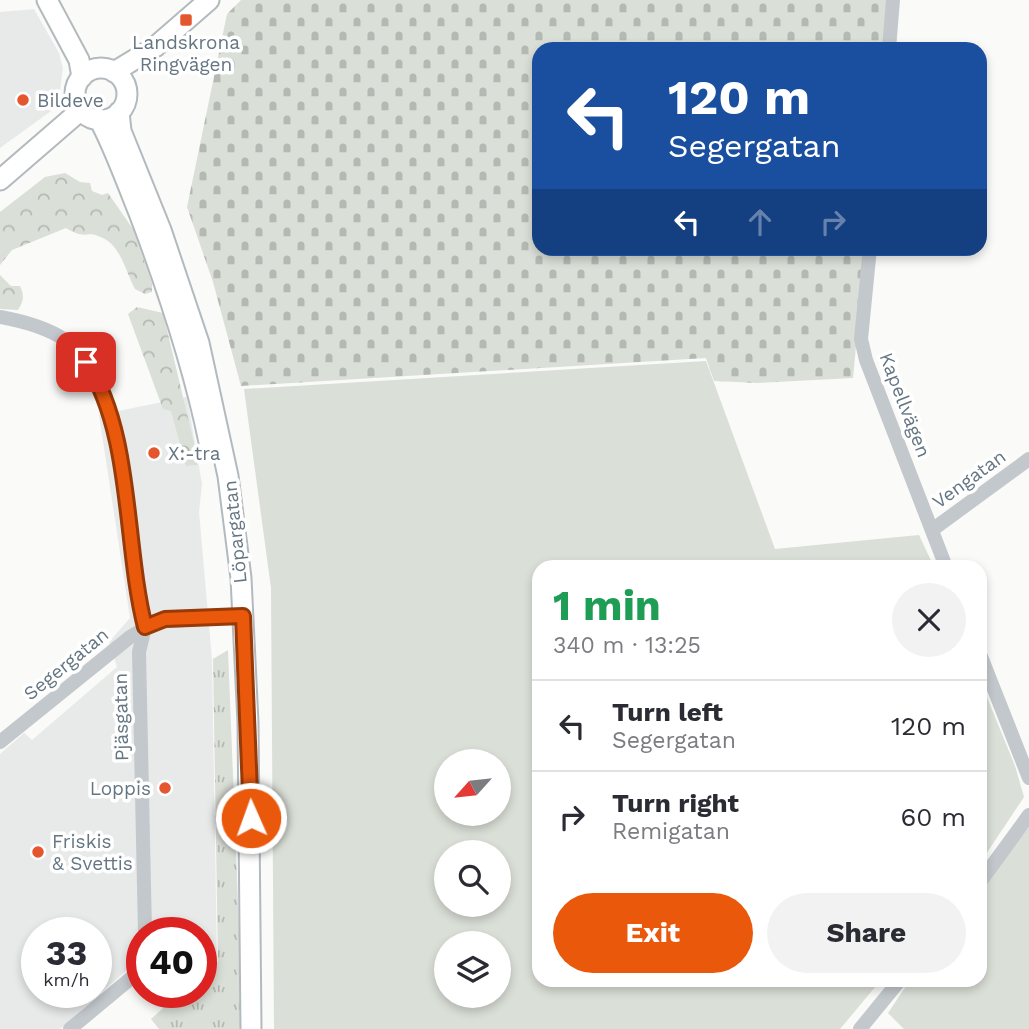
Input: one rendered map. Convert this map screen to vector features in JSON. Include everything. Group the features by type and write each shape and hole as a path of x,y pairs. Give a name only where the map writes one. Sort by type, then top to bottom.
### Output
{"street":[{"path":"47,0 79,60 82,77"},
{"path":"60,0 90,54 126,88"},
{"path":"0,180 90,115 119,112 126,101 126,88 155,47 209,0"},
{"path":"890,42 893,0"},
{"path":"90,115 76,91 82,77 91,70 108,70 155,47"},
{"name":"Löpargatan","path":"119,112 121,131 178,278 210,384 228,476 237,617 242,817 247,843 251,1029"},
{"name":"Löpargatan","path":"90,115 118,160 159,268 206,425 237,617"},
{"name":"Kapellvägen","path":"869,256 861,340 866,360 943,560"},
{"name":"Pjäsgatan","path":"0,317 40,327 64,340 86,362 103,392 114,430 145,627 139,652 145,917"},
{"name":"Vengatan","path":"932,530 1029,459"},
{"name":"Segergatan","path":"0,743 145,627 165,619 237,617"},
{"path":"987,672 1029,778"},
{"path":"987,872 1029,815"},
{"path":"70,1029 126,982"},
{"path":"860,1029 894,987"}],"shaded area":[{"path":"34,9 59,53 63,68 58,106 0,148 0,12"},
{"path":"187,397 202,484 199,512 212,659 216,917 126,917 126,971 112,983 112,917 21,917 21,1008 84,1008 60,1029 0,1029 0,754 24,733 32,740 117,667 109,642 130,618 99,415"}],"green space":[{"path":"241,0 888,0 885,42 532,42 532,256 864,256 853,378 758,383 714,381 706,358 241,386 213,282 187,207 227,14"},
{"path":"65,173 80,182 90,183 92,191 102,195 108,193 133,229 152,283 152,292 145,294 135,289 117,251 106,240 94,235 78,234 66,228 12,250 0,265 0,212 45,177"},
{"path":"0,275 11,286 20,286 23,299 18,310 0,309"},
{"path":"137,307 163,313 198,460 196,465 186,466 171,411 163,409 128,314"},
{"path":"706,361 775,549 919,535 931,560 532,560 532,987 875,987 840,1029 274,1029 271,588 244,389"},
{"path":"228,650 243,1029 159,1029 151,1019 163,1008 217,1008 213,659"},
{"path":"987,697 1015,766 1024,797 987,852"},
{"path":"1029,827 1029,1029 904,1029 888,1013 905,987 987,987 987,883"}],"place":[{"name":"Landskrona Ringvägen","path":"186,20"},
{"name":"Bildeve","path":"23,100"},
{"name":"X:-tra","path":"154,453"},
{"name":"Loppis","path":"165,788"},
{"name":"Friskis & Svettis","path":"38,852"}],"route":[{"path":"86,362 103,392 114,430 145,627 165,619 243,616 251,818"}]}
